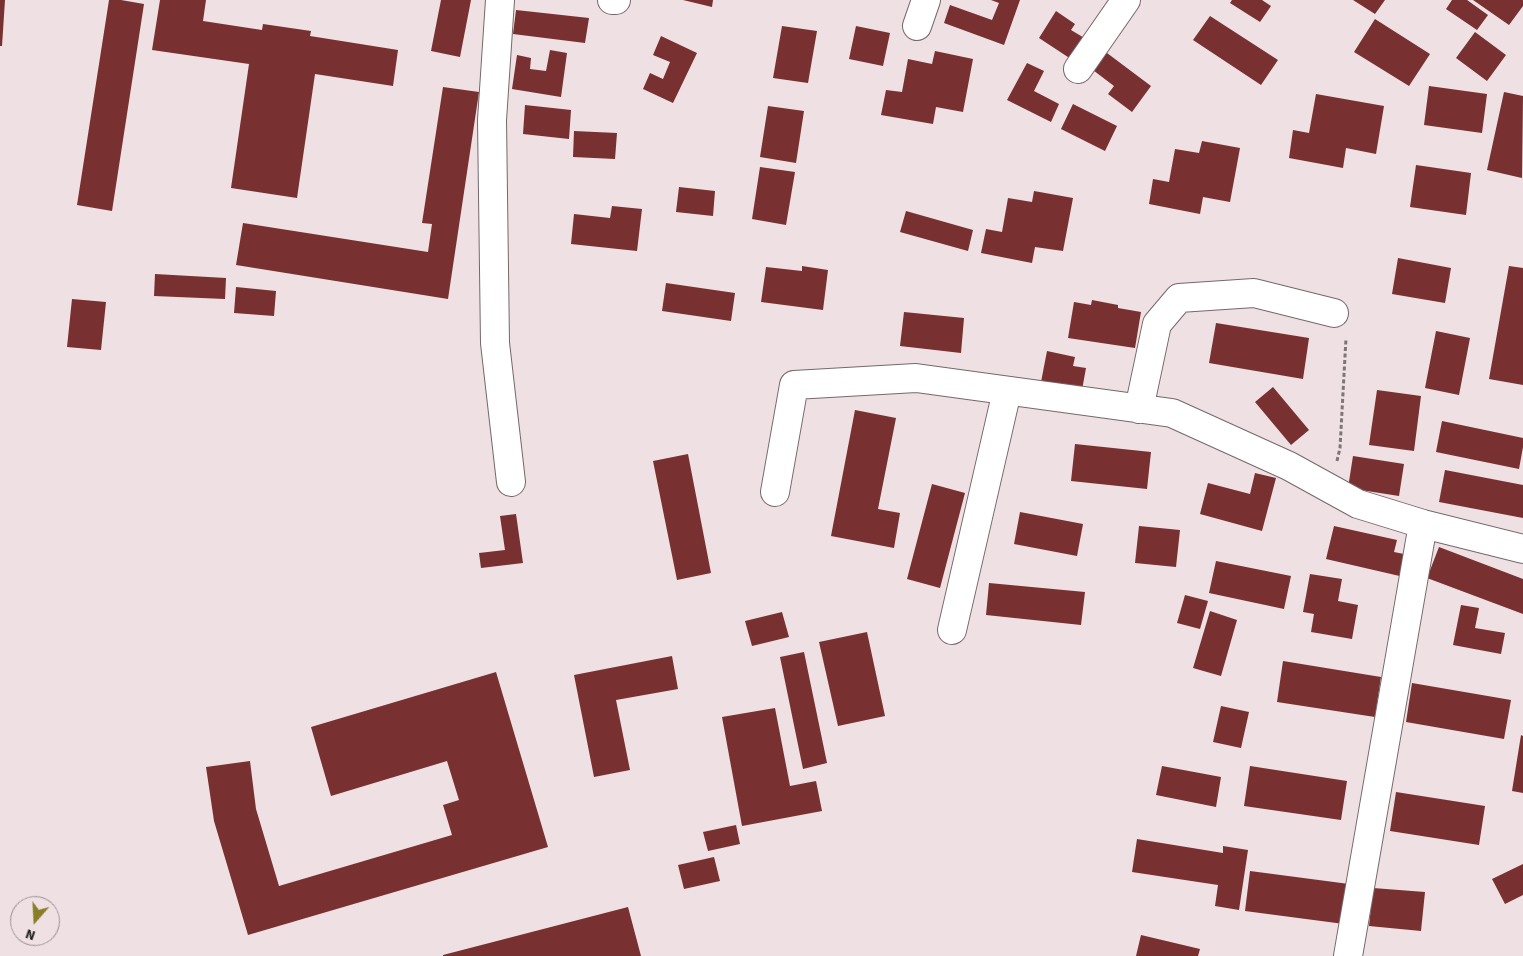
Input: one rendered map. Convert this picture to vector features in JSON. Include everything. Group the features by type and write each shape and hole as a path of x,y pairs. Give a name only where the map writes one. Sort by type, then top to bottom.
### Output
{"street":[{"path":"500,0 492,120 496,343 512,482"},
{"path":"917,26 926,0"},
{"path":"1078,69 1126,0"},
{"path":"1139,409 1157,324 1179,298 1254,293 1334,312"},
{"path":"775,492 794,385 916,378 1172,413 1289,466 1358,504 1423,524 1523,549"},
{"path":"952,630 1007,391"},
{"path":"1348,956 1423,524"}],"path":[{"path":"1330,489 1340,448 1346,327 1334,312"}],"building":[{"path":"0,0 5,0 2,46 0,46"},
{"path":"109,0 144,4 112,211 77,205"},
{"path":"160,0 206,0 203,21 262,30 263,24 311,31 310,36 398,50 393,86 315,74 297,198 231,188 249,64 152,50"},
{"path":"441,0 471,0 460,57 431,51"},
{"path":"683,0 713,0 712,7"},
{"path":"991,0 1020,0 1004,45 944,23 950,5 992,20 999,3"},
{"path":"1232,0 1262,0 1271,6 1260,22 1230,3"},
{"path":"1353,0 1385,0 1375,14"},
{"path":"1452,0 1467,0 1488,15 1477,30 1446,9"},
{"path":"1473,0 1523,0 1523,6 1509,25"},
{"path":"516,10 589,18 585,43 513,34"},
{"path":"1056,11 1075,24 1071,30 1091,42 1077,63 1039,38"},
{"path":"1210,16 1278,60 1261,85 1193,40"},
{"path":"1375,19 1430,54 1409,86 1354,52"},
{"path":"782,26 817,31 808,83 773,78"},
{"path":"856,26 890,33 883,66 849,59"},
{"path":"1475,32 1506,55 1487,81 1456,58"},
{"path":"661,36 697,53 673,103 643,89 650,73 663,79 670,62 653,55"},
{"path":"1099,47 1151,86 1132,112 1108,94 1114,86 1085,64"},
{"path":"550,50 567,53 561,97 512,89 517,55 531,58 530,69 546,71"},
{"path":"935,51 973,59 963,112 936,107 933,124 881,115 886,90 902,92 908,59 932,64"},
{"path":"1027,63 1044,71 1034,91 1059,104 1051,122 1007,100"},
{"path":"1429,86 1487,94 1482,133 1424,125"},
{"path":"443,87 479,92 448,299 236,265 243,223 428,252 432,224 422,223"},
{"path":"1504,92 1523,96 1522,178 1487,170"},
{"path":"1316,94 1384,106 1376,154 1346,148 1343,168 1289,158 1293,130 1309,133"},
{"path":"1073,104 1117,126 1105,151 1061,129"},
{"path":"525,105 571,110 569,139 523,134"},
{"path":"768,106 804,111 796,163 760,157"},
{"path":"574,131 617,133 615,159 573,157"},
{"path":"1202,141 1240,148 1230,202 1203,197 1200,214 1149,204 1153,179 1169,182 1175,149 1199,153"},
{"path":"1416,165 1471,173 1466,215 1410,207"},
{"path":"760,167 795,172 786,225 752,219"},
{"path":"679,187 715,191 713,216 676,212"},
{"path":"1034,191 1073,198 1063,251 1035,247 1032,263 981,253 986,229 1002,232 1008,198 1032,202"},
{"path":"612,206 642,209 637,251 571,244 574,214 610,218"},
{"path":"906,211 973,230 968,251 900,232"},
{"path":"1398,258 1451,268 1445,303 1392,294"},
{"path":"802,266 828,270 823,310 761,302 766,267 802,271"},
{"path":"1509,266 1523,268 1523,385 1489,379"},
{"path":"155,274 226,278 225,299 154,296"},
{"path":"666,283 735,293 731,321 662,311"},
{"path":"236,287 276,291 274,316 234,313"},
{"path":"72,299 106,302 101,350 67,347"},
{"path":"1092,300 1118,305 1118,308 1141,312 1135,348 1068,338 1074,302 1091,305"},
{"path":"904,312 964,318 961,353 900,346"},
{"path":"1216,323 1309,338 1303,379 1209,363"},
{"path":"1436,331 1470,338 1459,395 1425,388"},
{"path":"1047,351 1075,357 1073,366 1086,368 1082,390 1041,382"},
{"path":"1273,387 1309,430 1291,445 1255,402"},
{"path":"1377,390 1421,396 1414,451 1369,445"},
{"path":"855,410 896,418 878,509 900,513 894,548 831,536"},
{"path":"1442,421 1523,438 1519,469 1436,452"},
{"path":"1075,444 1151,452 1147,489 1071,481"},
{"path":"688,454 711,573 677,580 653,461"},
{"path":"1353,456 1404,464 1399,496 1348,488"},
{"path":"1445,470 1523,485 1523,518 1439,502"},
{"path":"1255,473 1276,478 1262,531 1200,514 1208,483 1250,494"},
{"path":"932,484 965,493 940,588 907,579"},
{"path":"1020,512 1083,524 1077,556 1014,544"},
{"path":"516,514 523,563 481,568 479,553 505,550 500,516"},
{"path":"1139,526 1180,530 1176,567 1135,563"},
{"path":"1334,526 1397,540 1394,552 1409,555 1404,577 1326,559"},
{"path":"1439,547 1523,579 1523,614 1427,578"},
{"path":"1216,561 1291,576 1284,609 1209,593"},
{"path":"1310,574 1342,579 1338,601 1358,605 1352,639 1311,632 1314,614 1303,612"},
{"path":"989,583 1085,592 1081,625 986,615"},
{"path":"1185,595 1208,601 1200,629 1177,623"},
{"path":"1461,605 1479,608 1475,628 1505,633 1501,654 1453,645"},
{"path":"1210,611 1237,620 1221,676 1193,668"},
{"path":"782,612 789,637 752,646 745,621"},
{"path":"867,632 885,716 838,726 819,642"},
{"path":"804,652 827,763 803,769 780,657"},
{"path":"672,656 678,689 616,700 630,770 594,777 574,675"},
{"path":"1283,661 1381,677 1375,717 1277,702"},
{"path":"496,672 548,847 248,935 214,821 206,767 250,761 256,809 279,886 452,835 443,805 459,800 447,761 331,796 311,727"},
{"path":"1412,683 1511,700 1504,739 1406,722"},
{"path":"1221,706 1249,712 1241,748 1213,742"},
{"path":"775,708 790,786 816,781 822,811 742,826 722,717"},
{"path":"1521,735 1523,736 1523,793 1512,791"},
{"path":"1162,766 1221,777 1216,807 1156,795"},
{"path":"1250,766 1347,781 1341,820 1244,806"},
{"path":"1396,792 1485,806 1479,845 1390,831"},
{"path":"736,825 740,844 708,851 703,832"},
{"path":"1137,839 1223,853 1223,846 1248,850 1239,910 1215,906 1218,885 1132,872"},
{"path":"714,857 720,881 684,889 678,865"},
{"path":"1523,864 1523,895 1505,904 1492,879"},
{"path":"1250,871 1349,884 1344,924 1245,911"},
{"path":"1373,888 1425,892 1421,931 1369,926"},
{"path":"628,907 641,956 443,956 443,955"},
{"path":"1141,935 1200,949 1198,956 1136,956"}]}
